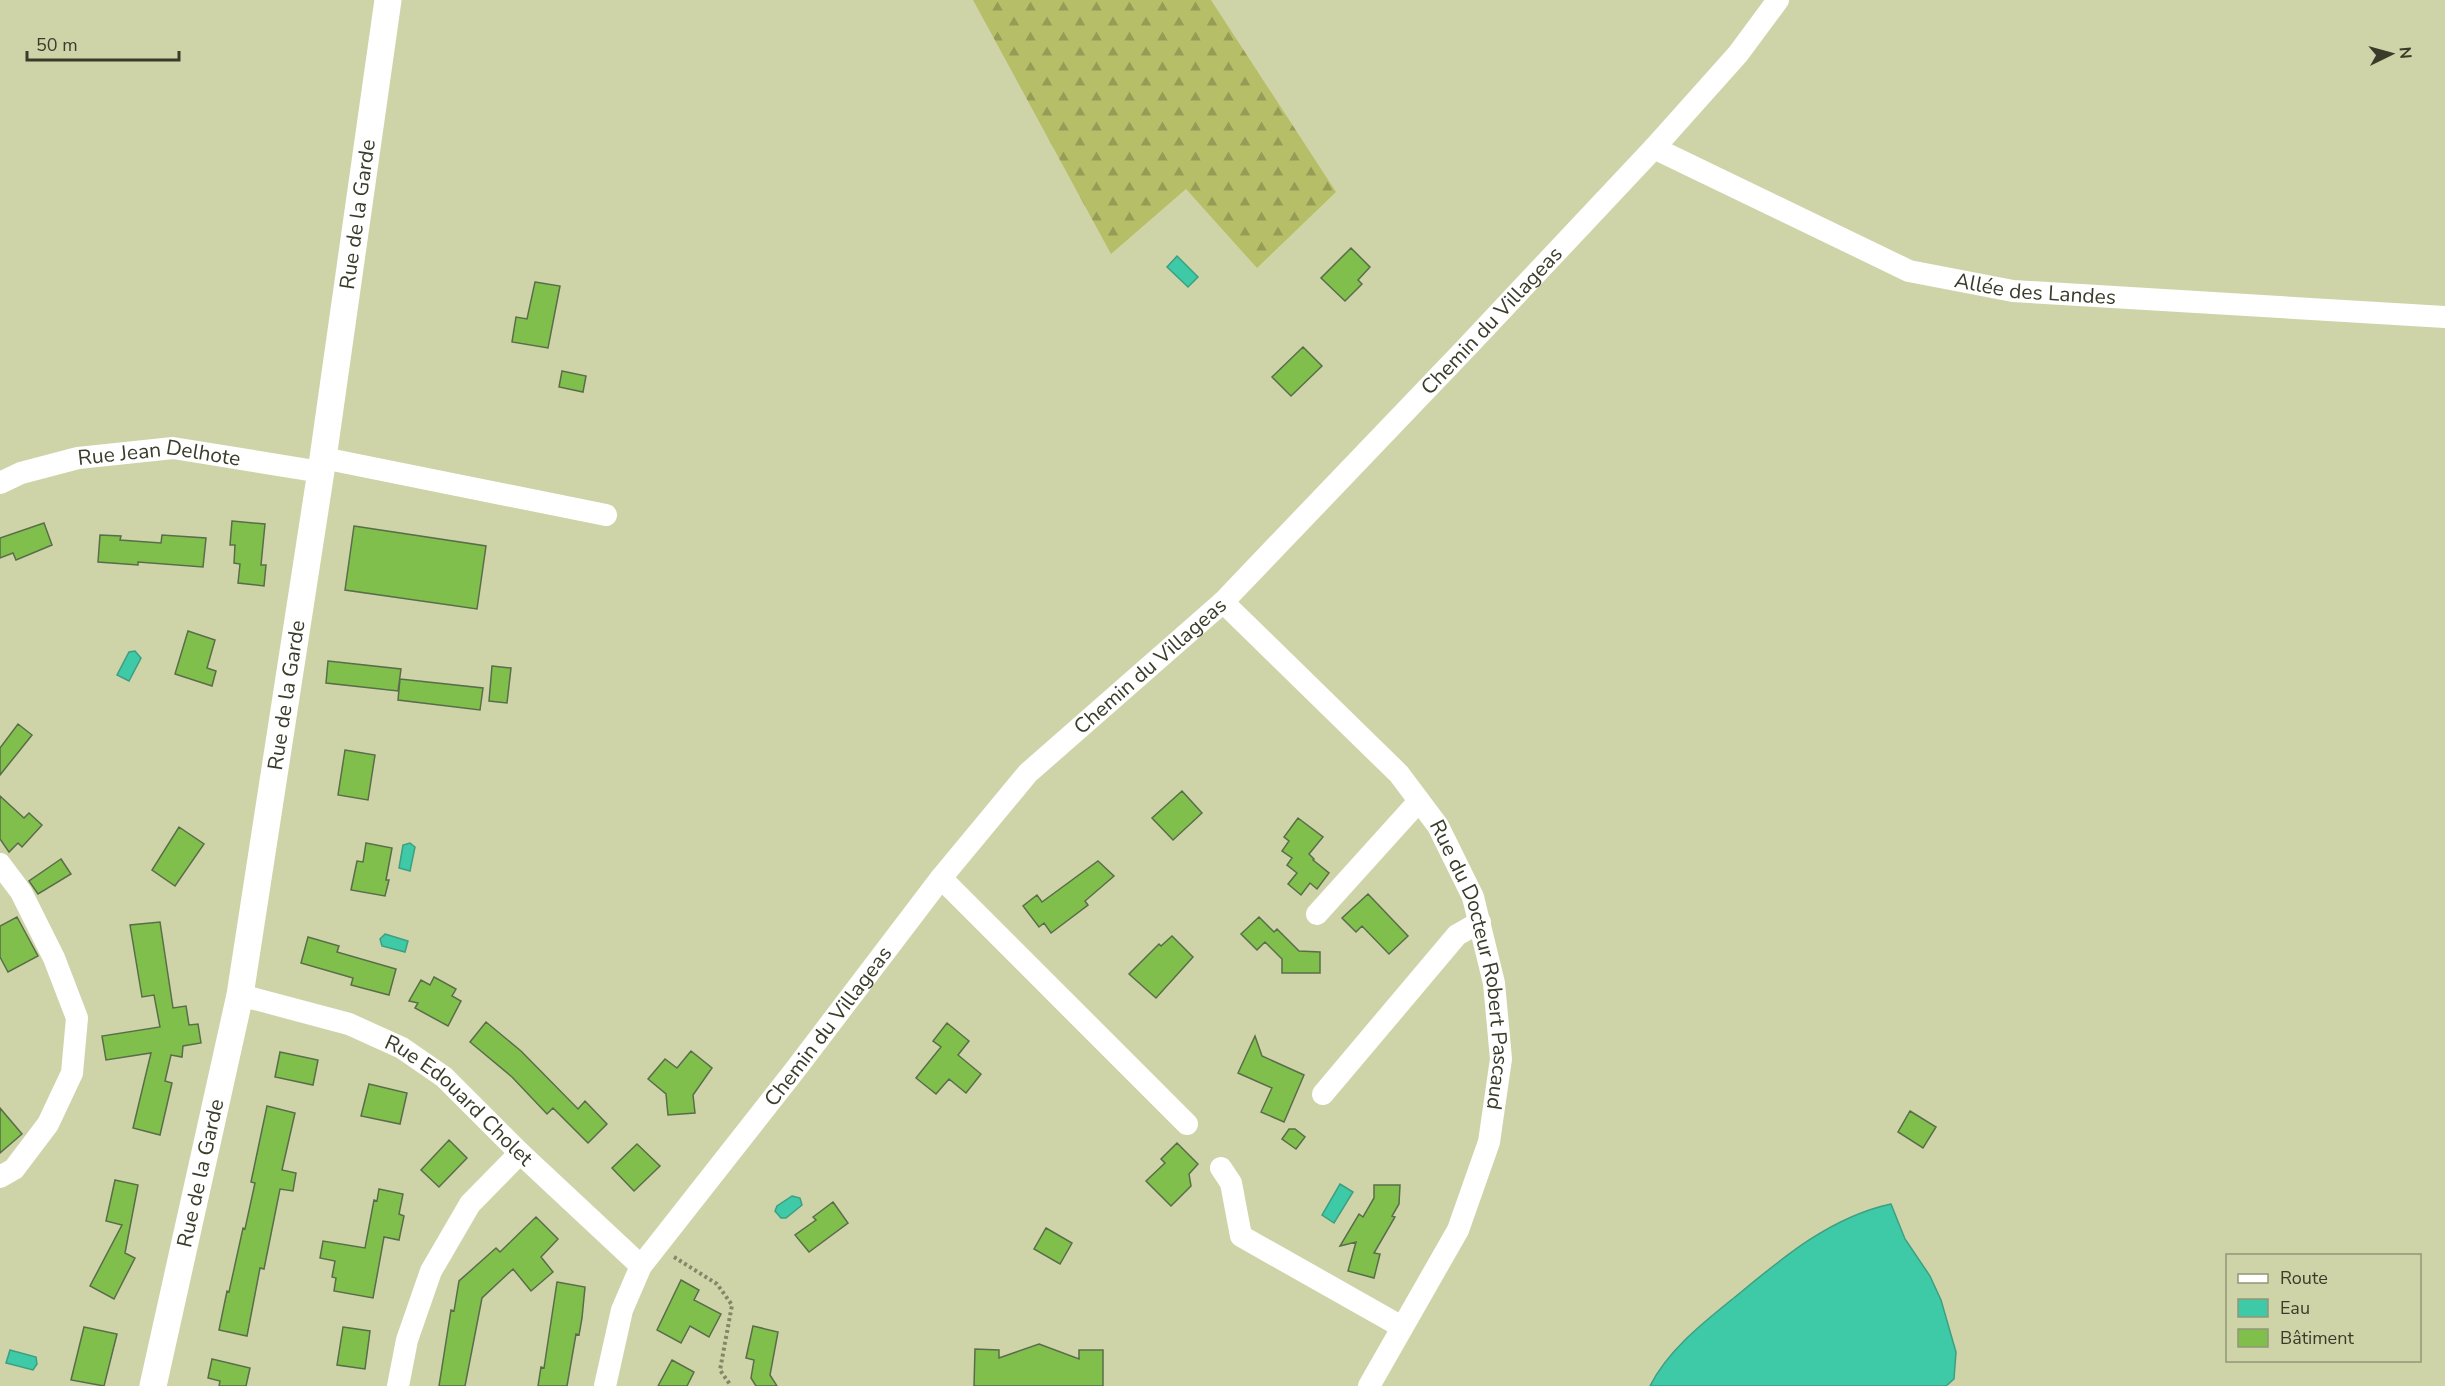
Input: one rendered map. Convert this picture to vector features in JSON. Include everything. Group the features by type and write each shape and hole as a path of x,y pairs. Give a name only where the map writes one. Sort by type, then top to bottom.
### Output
{"main road":[{"name":"Rue de la Garde","path":"153,1386 240,995 322,465 388,0"}],"street":[{"name":"Chemin du Villageas","path":"605,1386 622,1310 641,1266 795,1070 941,878 1028,773 1223,602 1654,148 1738,54 1778,0"},
{"name":"Allée des Landes","path":"1654,148 1910,271 2013,291 2445,317"},
{"name":"Rue Jean Delhote","path":"0,483 21,474 78,458 173,448 322,465 606,515"},
{"name":"Rue du Docteur Robert Pascaud","path":"1223,602 1399,774 1438,826 1473,897 1494,982 1501,1059 1489,1143 1458,1230 1369,1386"},
{"path":"1317,914 1419,801"},
{"path":"0,864 21,892 54,958 77,1018 72,1073 48,1124 14,1169 0,1177"},
{"path":"941,878 1187,1124"},
{"path":"1323,1094 1457,934 1480,922"},
{"name":"Rue Edouard Cholet","path":"240,995 349,1024 402,1048 444,1077 520,1153 641,1266"},
{"path":"398,1386 407,1340 431,1271 470,1204 520,1153"},
{"path":"1221,1168 1231,1183 1241,1236 1402,1327"}],"path":[{"path":"655,1246 717,1284 732,1305 720,1370 732,1386"}],"green space":[{"path":"973,0 1211,0 1336,192 1257,268 1186,189 1111,254"}],"water":[{"path":"1177,256 1198,277 1188,287 1167,267"},
{"path":"135,651 141,658 129,681 117,675 129,652"},
{"path":"410,843 415,847 410,871 399,868 403,845"},
{"path":"385,934 408,941 405,952 382,946 380,939"},
{"path":"1340,1184 1353,1192 1334,1223 1322,1215"},
{"path":"792,1196 800,1198 802,1205 786,1218 781,1218 775,1211 777,1206"},
{"path":"1891,1204 1905,1239 1930,1276 1941,1300 1956,1352 1954,1379 1946,1386 1650,1386 1667,1360 1688,1337 1788,1254 1847,1219"},
{"path":"10,1350 36,1357 37,1364 33,1370 6,1363"}],"building":[{"path":"1351,248 1370,267 1358,280 1362,284 1345,301 1321,278"},
{"path":"535,282 560,286 548,348 512,342 516,317 527,319"},
{"path":"1303,347 1322,366 1291,396 1272,377"},
{"path":"562,371 586,376 583,392 559,387"},
{"path":"232,521 265,524 261,565 266,565 264,586 238,583 240,564 234,563 235,545 230,545"},
{"path":"44,523 52,545 16,560 13,553 0,558 0,538"},
{"path":"354,526 486,546 477,609 345,590"},
{"path":"100,535 121,536 120,540 161,543 162,535 206,538 203,567 138,562 138,565 98,562"},
{"path":"188,631 215,640 207,668 216,671 212,686 175,674"},
{"path":"328,661 401,669 398,691 326,683"},
{"path":"492,666 511,668 507,703 489,701"},
{"path":"400,679 483,688 480,710 398,700"},
{"path":"18,724 32,735 0,775 0,748"},
{"path":"345,750 375,755 368,800 338,795"},
{"path":"1182,791 1202,813 1173,840 1152,818"},
{"path":"0,796 24,818 29,813 42,825 22,847 18,843 9,852 0,839"},
{"path":"1298,818 1323,837 1309,854 1329,873 1317,889 1310,883 1301,895 1288,884 1297,873 1287,865 1292,858 1282,851 1289,841 1284,837"},
{"path":"179,827 204,844 175,886 152,870"},
{"path":"366,843 392,848 385,896 351,890 357,861 363,862"},
{"path":"61,859 71,874 38,894 29,881"},
{"path":"1098,861 1114,876 1085,901 1088,905 1051,933 1044,923 1039,927 1023,906 1037,895 1042,902"},
{"path":"1368,894 1408,936 1389,954 1362,926 1356,932 1342,918"},
{"path":"17,917 38,956 8,972 0,957 0,926"},
{"path":"1259,917 1274,932 1277,929 1299,951 1320,952 1320,973 1282,973 1282,959 1265,942 1257,950 1241,934"},
{"path":"160,922 173,1008 186,1006 189,1025 198,1024 201,1043 183,1046 182,1057 171,1055 165,1081 172,1083 160,1135 133,1128 151,1053 106,1060 102,1036 160,1027 154,995 142,997 130,925"},
{"path":"1172,936 1193,957 1156,998 1129,974 1159,944 1161,946"},
{"path":"308,937 339,946 337,952 396,969 389,995 351,985 353,978 301,963"},
{"path":"434,977 456,989 452,996 461,1001 448,1026 415,1008 418,1003 409,1001 421,980 430,985"},
{"path":"486,1022 521,1051 578,1109 585,1101 607,1124 588,1143 553,1108 547,1114 512,1077 470,1042"},
{"path":"947,1023 969,1041 958,1055 981,1074 966,1093 949,1079 936,1094 916,1078 941,1047 933,1041"},
{"path":"1255,1036 1262,1056 1304,1075 1284,1122 1261,1112 1272,1088 1238,1073"},
{"path":"691,1051 712,1068 693,1095 695,1113 668,1115 666,1094 648,1079 665,1059 677,1068"},
{"path":"280,1052 318,1060 313,1085 275,1077"},
{"path":"369,1084 407,1093 400,1124 361,1116"},
{"path":"267,1106 295,1113 282,1170 296,1173 293,1191 280,1189 264,1269 260,1268 247,1336 219,1330 255,1183 251,1182"},
{"path":"0,1108 22,1134 0,1153"},
{"path":"1910,1111 1936,1127 1923,1148 1898,1132"},
{"path":"1289,1129 1295,1129 1305,1137 1296,1149 1282,1139"},
{"path":"449,1140 467,1158 439,1187 421,1170"},
{"path":"1177,1143 1198,1164 1189,1174 1191,1186 1171,1206 1146,1181 1165,1163 1161,1159"},
{"path":"637,1144 660,1166 634,1191 612,1168"},
{"path":"115,1180 138,1185 125,1253 135,1258 114,1299 90,1286 122,1225 106,1221"},
{"path":"1374,1185 1400,1185 1399,1204 1392,1216 1395,1217 1374,1253 1380,1254 1374,1278 1348,1271 1356,1242 1340,1246 1359,1214 1363,1217 1374,1198"},
{"path":"379,1189 403,1194 399,1214 404,1216 399,1240 384,1237 373,1298 334,1291 336,1278 332,1277 335,1261 320,1258 323,1241 365,1248 374,1200 377,1201"},
{"path":"833,1202 848,1223 809,1252 795,1235 816,1220 813,1217"},
{"path":"536,1217 558,1239 541,1257 553,1272 531,1291 513,1269 482,1298 465,1386 439,1386 451,1310 454,1311 459,1281 496,1248 500,1252"},
{"path":"1046,1228 1072,1243 1060,1264 1034,1249"},
{"path":"681,1280 699,1290 694,1300 721,1314 709,1337 690,1326 681,1343 657,1330"},
{"path":"557,1282 585,1287 579,1335 576,1334 567,1386 538,1386 541,1367 544,1368"},
{"path":"753,1326 778,1332 770,1375 777,1386 756,1386 751,1378 754,1360 746,1358"},
{"path":"84,1327 117,1334 104,1386 71,1380"},
{"path":"343,1327 370,1331 365,1369 337,1365"},
{"path":"1039,1344 1079,1359 1079,1350 1103,1350 1103,1386 974,1386 975,1349 999,1350 999,1358"},
{"path":"212,1359 250,1368 246,1386 219,1386 220,1381 208,1378"},
{"path":"672,1360 694,1372 687,1386 658,1386"}]}
